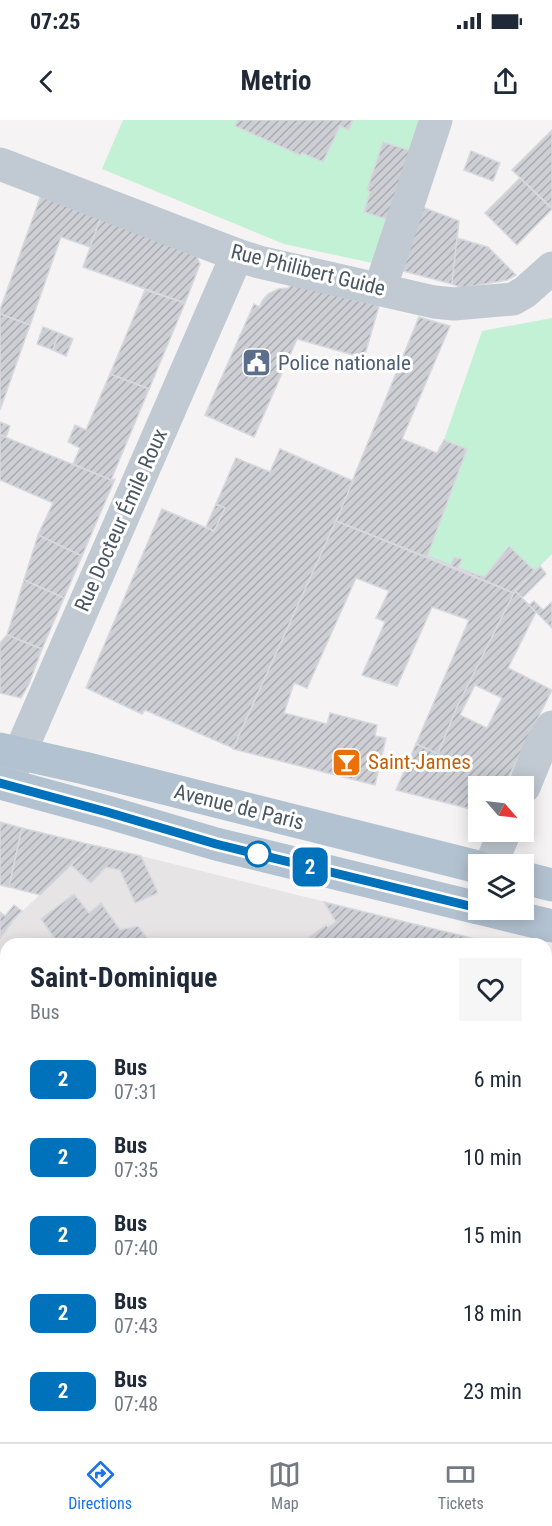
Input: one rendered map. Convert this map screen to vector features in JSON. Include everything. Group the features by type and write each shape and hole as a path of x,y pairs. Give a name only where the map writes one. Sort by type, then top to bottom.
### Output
{"main road":[{"name":"Avenue de Paris","path":"10,751 468,864"},
{"name":"Avenue de Paris","path":"3,784 216,844 468,906"},
{"path":"534,880 552,885"},
{"path":"528,920 552,926"}],"street":[{"path":"380,289 436,120"},
{"name":"Rue Philibert Guide","path":"0,164 237,255 434,302 454,304 513,299 551,272"},
{"name":"Rue Docteur Émile Roux","path":"3,784 10,751 237,255"},
{"path":"528,776 542,743 552,727"}],"shaded area":[{"path":"88,849 141,856 470,938 1,938 14,919"}],"green space":[{"path":"123,120 426,120 377,264 284,244 102,169"},
{"path":"552,318 552,554 535,571 508,546 484,577 458,568 461,560 454,557 451,565 427,556 467,449 444,440 482,331"}],"building":[{"path":"238,120 353,120 349,130 340,126 323,162 302,153 300,155 235,126"},
{"path":"552,130 552,208 512,170"},
{"path":"383,142 418,153 395,222 364,212 370,192 367,190"},
{"path":"471,151 500,163 493,181 464,170"},
{"path":"520,178 552,209 517,245 485,213"},
{"path":"41,195 101,217 90,247 61,237 30,325 0,314 0,310"},
{"path":"422,207 459,221 452,284 403,271"},
{"path":"101,217 194,250 200,264 185,303 83,267"},
{"path":"457,238 488,247 516,275 507,280 462,288 452,284"},
{"name":"Police nationale","path":"291,282 379,306 364,358 297,339 254,437 205,415 254,304 260,307 268,294 278,289 289,288"},
{"path":"145,290 185,303 149,389 110,374"},
{"path":"0,314 30,325 0,410"},
{"path":"419,317 450,326 402,439 437,453 444,440 467,449 427,557 336,521"},
{"path":"43,327 59,333 53,350 37,344"},
{"path":"59,333 73,339 66,356 53,350"},
{"path":"110,374 149,389 111,480 73,464 80,448 68,442 75,425 86,430"},
{"path":"0,422 10,426 6,437 0,435"},
{"path":"0,435 111,480 115,479 82,556 38,535 53,503 0,480"},
{"path":"280,449 353,481 233,748 145,710 142,714 86,688 162,509 214,531 225,508 216,504 236,458 270,472"},
{"path":"216,504 225,508 214,531 206,527"},
{"path":"336,521 514,593 457,707 438,754 416,744 469,620 432,607 397,686 362,675 385,622 376,618 389,591 356,578 307,688 294,683 284,713 327,724 330,713 377,725 375,736 386,738 375,785 233,749"},
{"path":"38,535 82,556 64,598 24,580"},
{"path":"509,546 535,571 514,593 427,556 451,565 454,557 462,559 458,568 484,577"},
{"path":"540,566 546,574 522,598 515,591"},
{"path":"24,580 64,598 42,649 7,635"},
{"path":"515,591 536,612 508,668 552,690 509,776 468,776 468,808 396,790 416,744 438,754 457,707","holes":["475,685 502,698 487,728 460,715"]},
{"path":"534,601 543,610 552,602 552,628 529,605"},
{"path":"7,635 42,649 29,684 21,698 0,693 0,643"},
{"path":"0,822 22,828 9,887 0,885"},
{"path":"22,828 88,844 88,849 40,895 9,887"},
{"path":"88,844 141,856 158,893 135,903 120,870 106,867 91,883 71,865 88,849"},
{"path":"74,894 89,913 101,903 120,930 138,926 147,938 55,938 41,919"},
{"path":"324,902 459,935 458,938 308,938 326,925 328,927 336,922"},
{"path":"14,905 22,911 0,938 0,912 5,916"}],"bus line":[{"name":"2","path":"0,783 216,844 468,906"}],"place":[{"name":"Police nationale","path":"257,363"},
{"name":"Saint-James","path":"347,762"}]}
